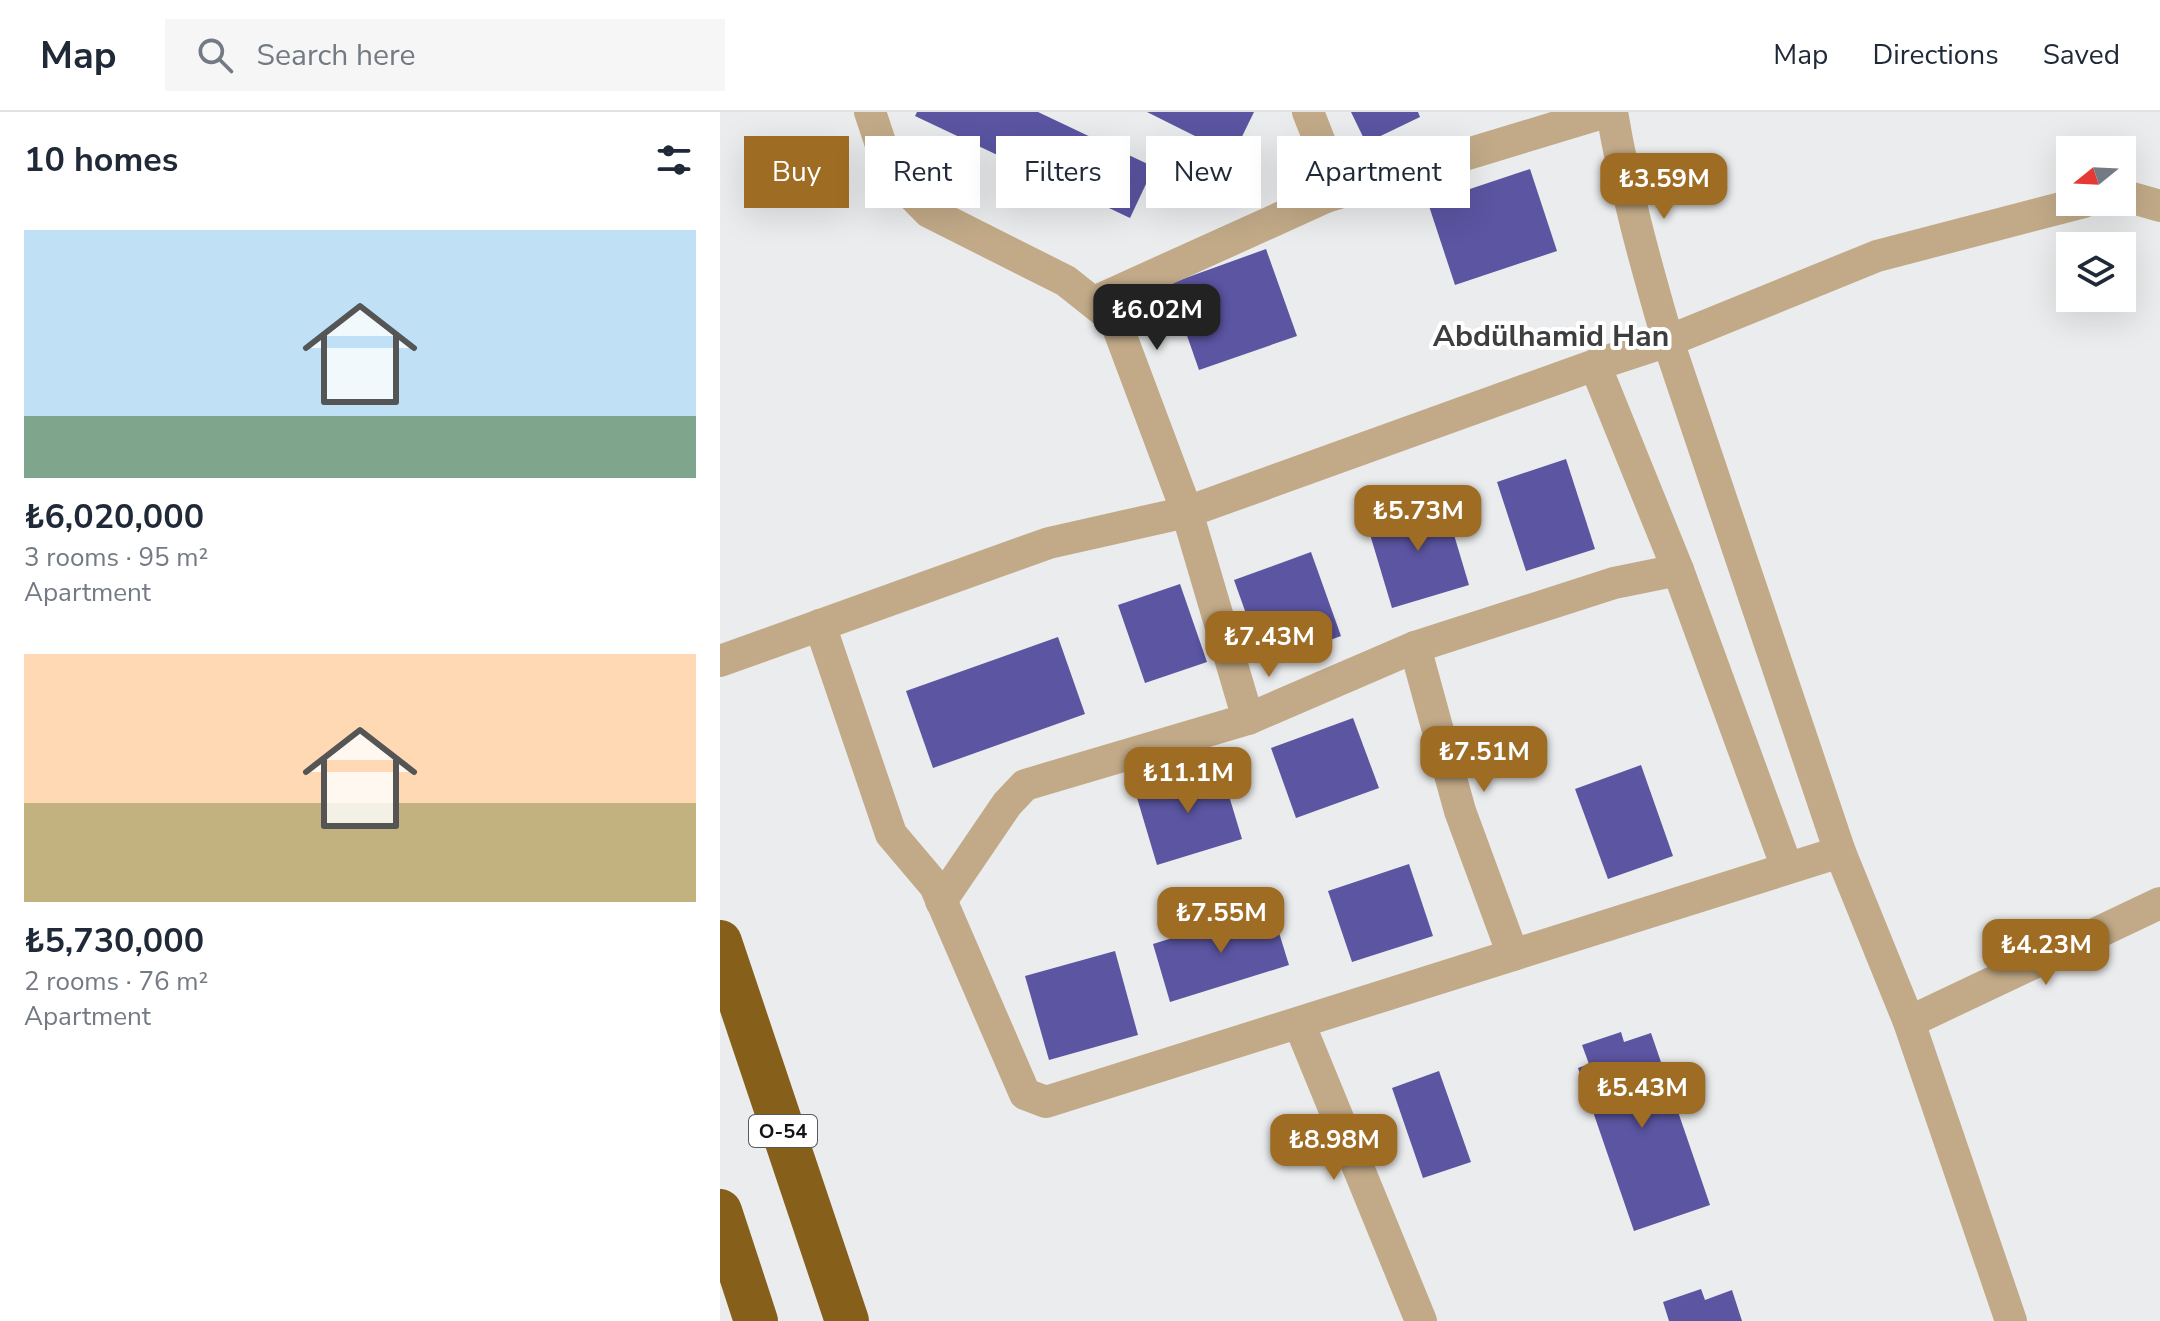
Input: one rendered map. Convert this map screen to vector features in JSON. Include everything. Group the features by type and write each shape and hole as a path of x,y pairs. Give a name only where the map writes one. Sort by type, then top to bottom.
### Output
{"highway":[{"name":"O-54","path":"720,942 847,1321"},
{"path":"720,1211 756,1321"}],"street":[{"path":"870,112 890,172 929,212 1066,281 1115,320 1187,512 1248,719"},
{"path":"1308,112 1317,136"},
{"path":"1612,112 1619,155 1668,341 1840,852 1909,1022 2011,1321"},
{"path":"1470,151 1588,114"},
{"path":"2136,199 2160,206"},
{"path":"1094,302 1302,208"},
{"path":"720,661 1049,543 1187,512 1668,341 1877,256 2056,209"},
{"path":"1595,365 1678,570 1787,868"},
{"path":"941,901 1007,804 1025,785 1248,719 1415,647 1614,583 1678,570"},
{"path":"820,625 891,834 935,886 1025,1094 1046,1102 1840,852"},
{"path":"1415,647 1460,811 1513,955"},
{"path":"1909,1022 2160,903"},
{"path":"1299,1023 1421,1321"}],"building":[{"path":"917,112 1038,112 1089,136 996,136 996,154 980,147 980,136 957,136 915,116"},
{"path":"1147,112 1254,112 1242,136 1195,136"},
{"path":"1351,112 1418,112 1420,117 1381,136 1363,136"},
{"path":"1130,156 1146,163 1146,184 1130,218 1109,208 1130,208"},
{"path":"1530,169 1557,251 1455,285 1430,208 1470,208 1470,189"},
{"path":"1266,249 1297,336 1199,370 1169,284"},
{"path":"1566,459 1595,549 1526,571 1497,482"},
{"path":"1443,498 1469,585 1392,608 1366,521"},
{"path":"1311,552 1341,636 1264,664 1234,580"},
{"path":"1180,584 1207,662 1145,683 1118,605"},
{"path":"1058,637 1085,714 933,768 906,691"},
{"path":"1353,718 1379,788 1296,818 1271,748"},
{"path":"1641,765 1673,856 1608,879 1575,789"},
{"path":"1220,766 1242,839 1157,865 1135,791"},
{"path":"1409,864 1433,936 1352,962 1328,891"},
{"path":"1271,907 1289,965 1170,1002 1153,944"},
{"path":"1115,951 1138,1035 1049,1060 1025,976"},
{"path":"1621,1032 1624,1042 1651,1033 1710,1205 1634,1231 1578,1068 1589,1064 1582,1045"},
{"path":"1439,1071 1471,1162 1423,1178 1392,1088"},
{"path":"1701,1289 1705,1300 1732,1290 1742,1321 1669,1321 1663,1302"}],"district":[{"name":"Abdülhamid Han","path":"1551,336"}]}
